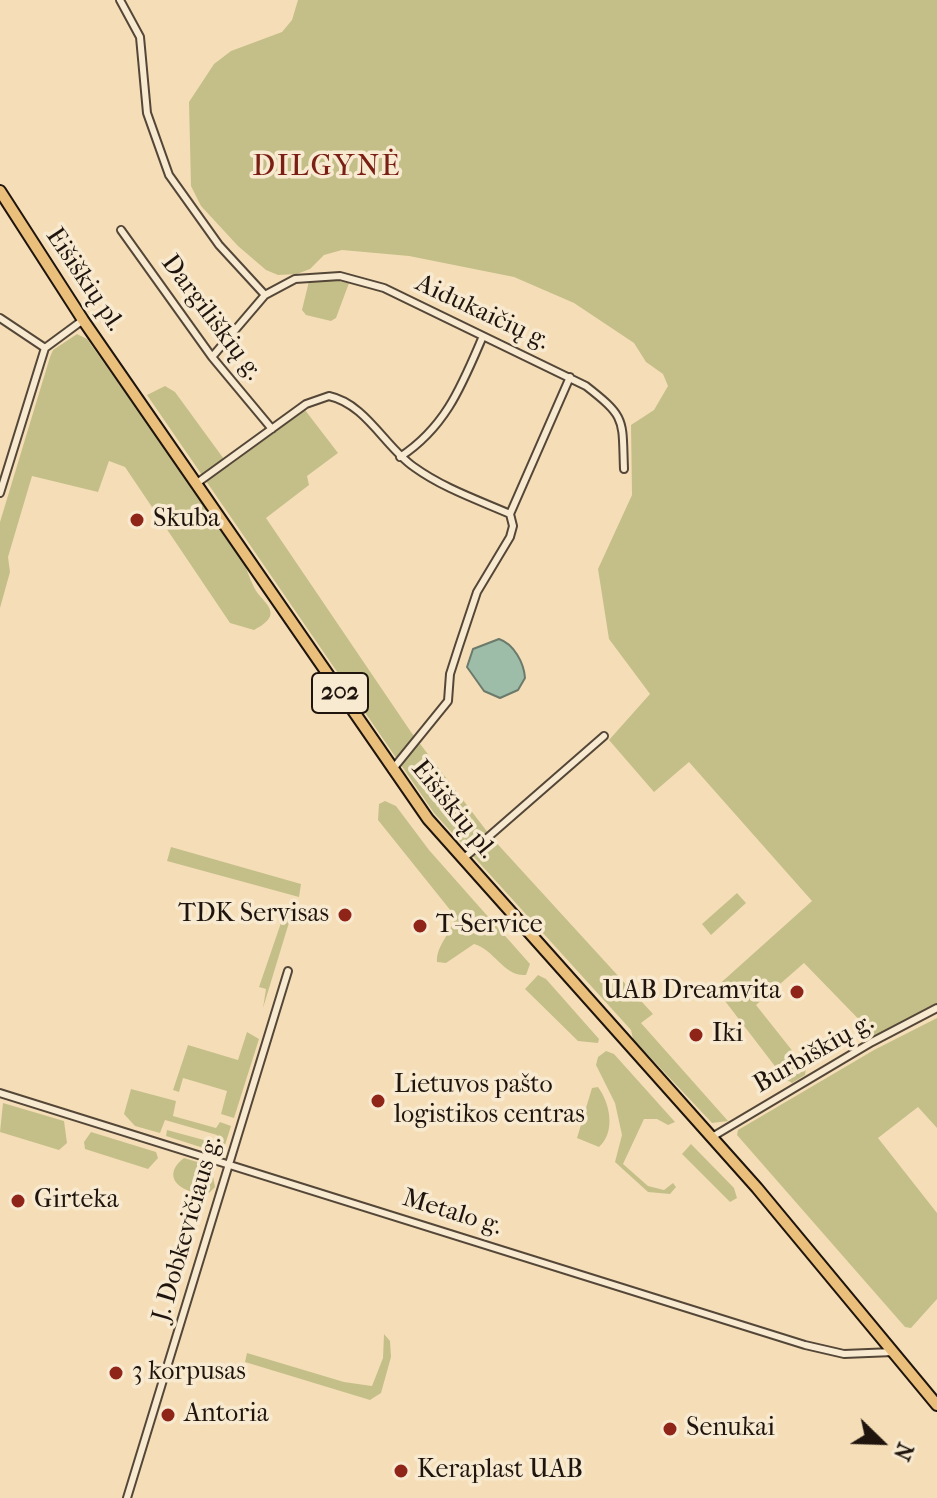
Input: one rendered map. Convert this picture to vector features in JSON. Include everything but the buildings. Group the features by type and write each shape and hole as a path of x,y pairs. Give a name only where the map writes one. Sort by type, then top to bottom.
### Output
{"main road":[{"name":"Eišiškių pl.","path":"0,191 83,320 392,770 463,859 712,1137 937,1405"}],"street":[{"path":"120,0 140,37 147,113 169,175 219,245 265,295"},
{"name":"Dargiliškių g.","path":"121,230 212,357 272,429"},
{"name":"Aidukaičių g.","path":"212,357 265,295 295,279 340,276 384,288 570,377 618,413 623,425 624,469"},
{"path":"0,318 45,348"},
{"path":"0,493 45,348 83,320"},
{"path":"400,457 422,442 440,423 483,336"},
{"path":"392,770 448,701 450,674 477,592 510,537 513,526 510,514 570,377"},
{"path":"197,483 306,404 329,396 358,410 400,457 431,478 510,514"},
{"path":"463,859 604,736"},
{"name":"J. Dobkevičiaus g.","path":"127,1498 288,971"},
{"name":"Burbiškių g.","path":"712,1137 872,1042 937,1008"},
{"name":"Metalo g.","path":"0,1093 805,1345 844,1354 895,1352"}],"shaded area":[{"path":"298,0 937,0 937,1004 875,1036 804,963 756,1005 806,1068 805,1075 792,1083 784,1078 715,988 812,901 689,762 654,792 609,740 650,694 609,639 598,569 632,495 631,425 654,410 668,386 663,374 646,362 634,343 574,303 514,277 409,256 342,250 324,255 310,269 297,274 278,275 266,270 238,246 201,206 191,186 189,102 214,64 231,51 282,32 292,20"},
{"path":"325,278 349,283 336,318 331,321 306,315 302,310 309,281"},
{"path":"77,334 87,339 244,561 256,591 271,612 264,624 254,630 230,623 125,467 109,461 98,492 32,476 8,557 10,572 0,608 0,522 50,357 53,350"},
{"path":"165,386 175,392 229,466 305,410 338,453 307,476 309,485 266,518 411,732 492,838 653,1014 641,1023 728,1121 712,1123 633,1039 631,1030 434,813 147,395"},
{"path":"499,639 517,655 525,678 518,690 500,698 484,691 467,667 473,649"},
{"path":"385,801 396,806 429,850 530,964 526,975 505,968 474,944 446,963 437,962 439,950 455,916 378,820 379,804"},
{"path":"171,847 301,884 299,897 167,861"},
{"path":"737,893 746,903 711,935 702,924"},
{"path":"284,914 291,916 263,1008 266,989 259,987"},
{"path":"538,975 546,979 599,1039 598,1043 578,1041 525,989"},
{"path":"937,1018 937,1128 918,1107 878,1138 937,1213 937,1299 911,1328 905,1327 737,1135 738,1130 874,1050"},
{"path":"247,1032 259,1039 234,1118 221,1114 227,1091 183,1078 179,1092 173,1090 188,1045 238,1060"},
{"path":"606,1051 614,1054 675,1122 668,1125 657,1119 644,1119 623,1164 648,1186 664,1190 673,1183 676,1187 670,1194 648,1192 615,1162 622,1135 615,1103 596,1065 598,1057"},
{"path":"598,1087 606,1101 609,1117 608,1134 599,1147 577,1138 592,1088"},
{"path":"131,1089 176,1101 173,1116 216,1128 220,1122 231,1126 225,1145 216,1152 166,1136 167,1130 215,1143 217,1135 165,1120 160,1133 135,1126 124,1114"},
{"path":"3,1103 64,1121 67,1143 59,1150 0,1132"},
{"path":"91,1132 156,1152 158,1158 148,1169 85,1149 84,1142"},
{"path":"691,1144 734,1188 737,1198 730,1202 682,1154"},
{"path":"184,1158 211,1166 215,1187 209,1193 184,1189 174,1179 176,1166"},
{"path":"384,1334 390,1341 391,1357 381,1393 370,1400 245,1362 247,1353 344,1382 372,1386 383,1358"}],"place":[{"name":"Skuba","path":"137,520"},
{"name":"TDK Servisas","path":"345,915"},
{"name":"T-Service","path":"420,926"},
{"name":"UAB Dreamvita","path":"797,992"},
{"name":"Iki","path":"696,1035"},
{"name":"Lietuvos pašto logistikos centras","path":"378,1101"},
{"name":"Girteka","path":"18,1201"},
{"name":"3 korpusas","path":"116,1373"},
{"name":"Antoria","path":"168,1415"},
{"name":"Senukai","path":"670,1429"},
{"name":"Keraplast UAB","path":"401,1471"}],"district":[{"name":"DILGYNĖ","path":"327,168"}]}
